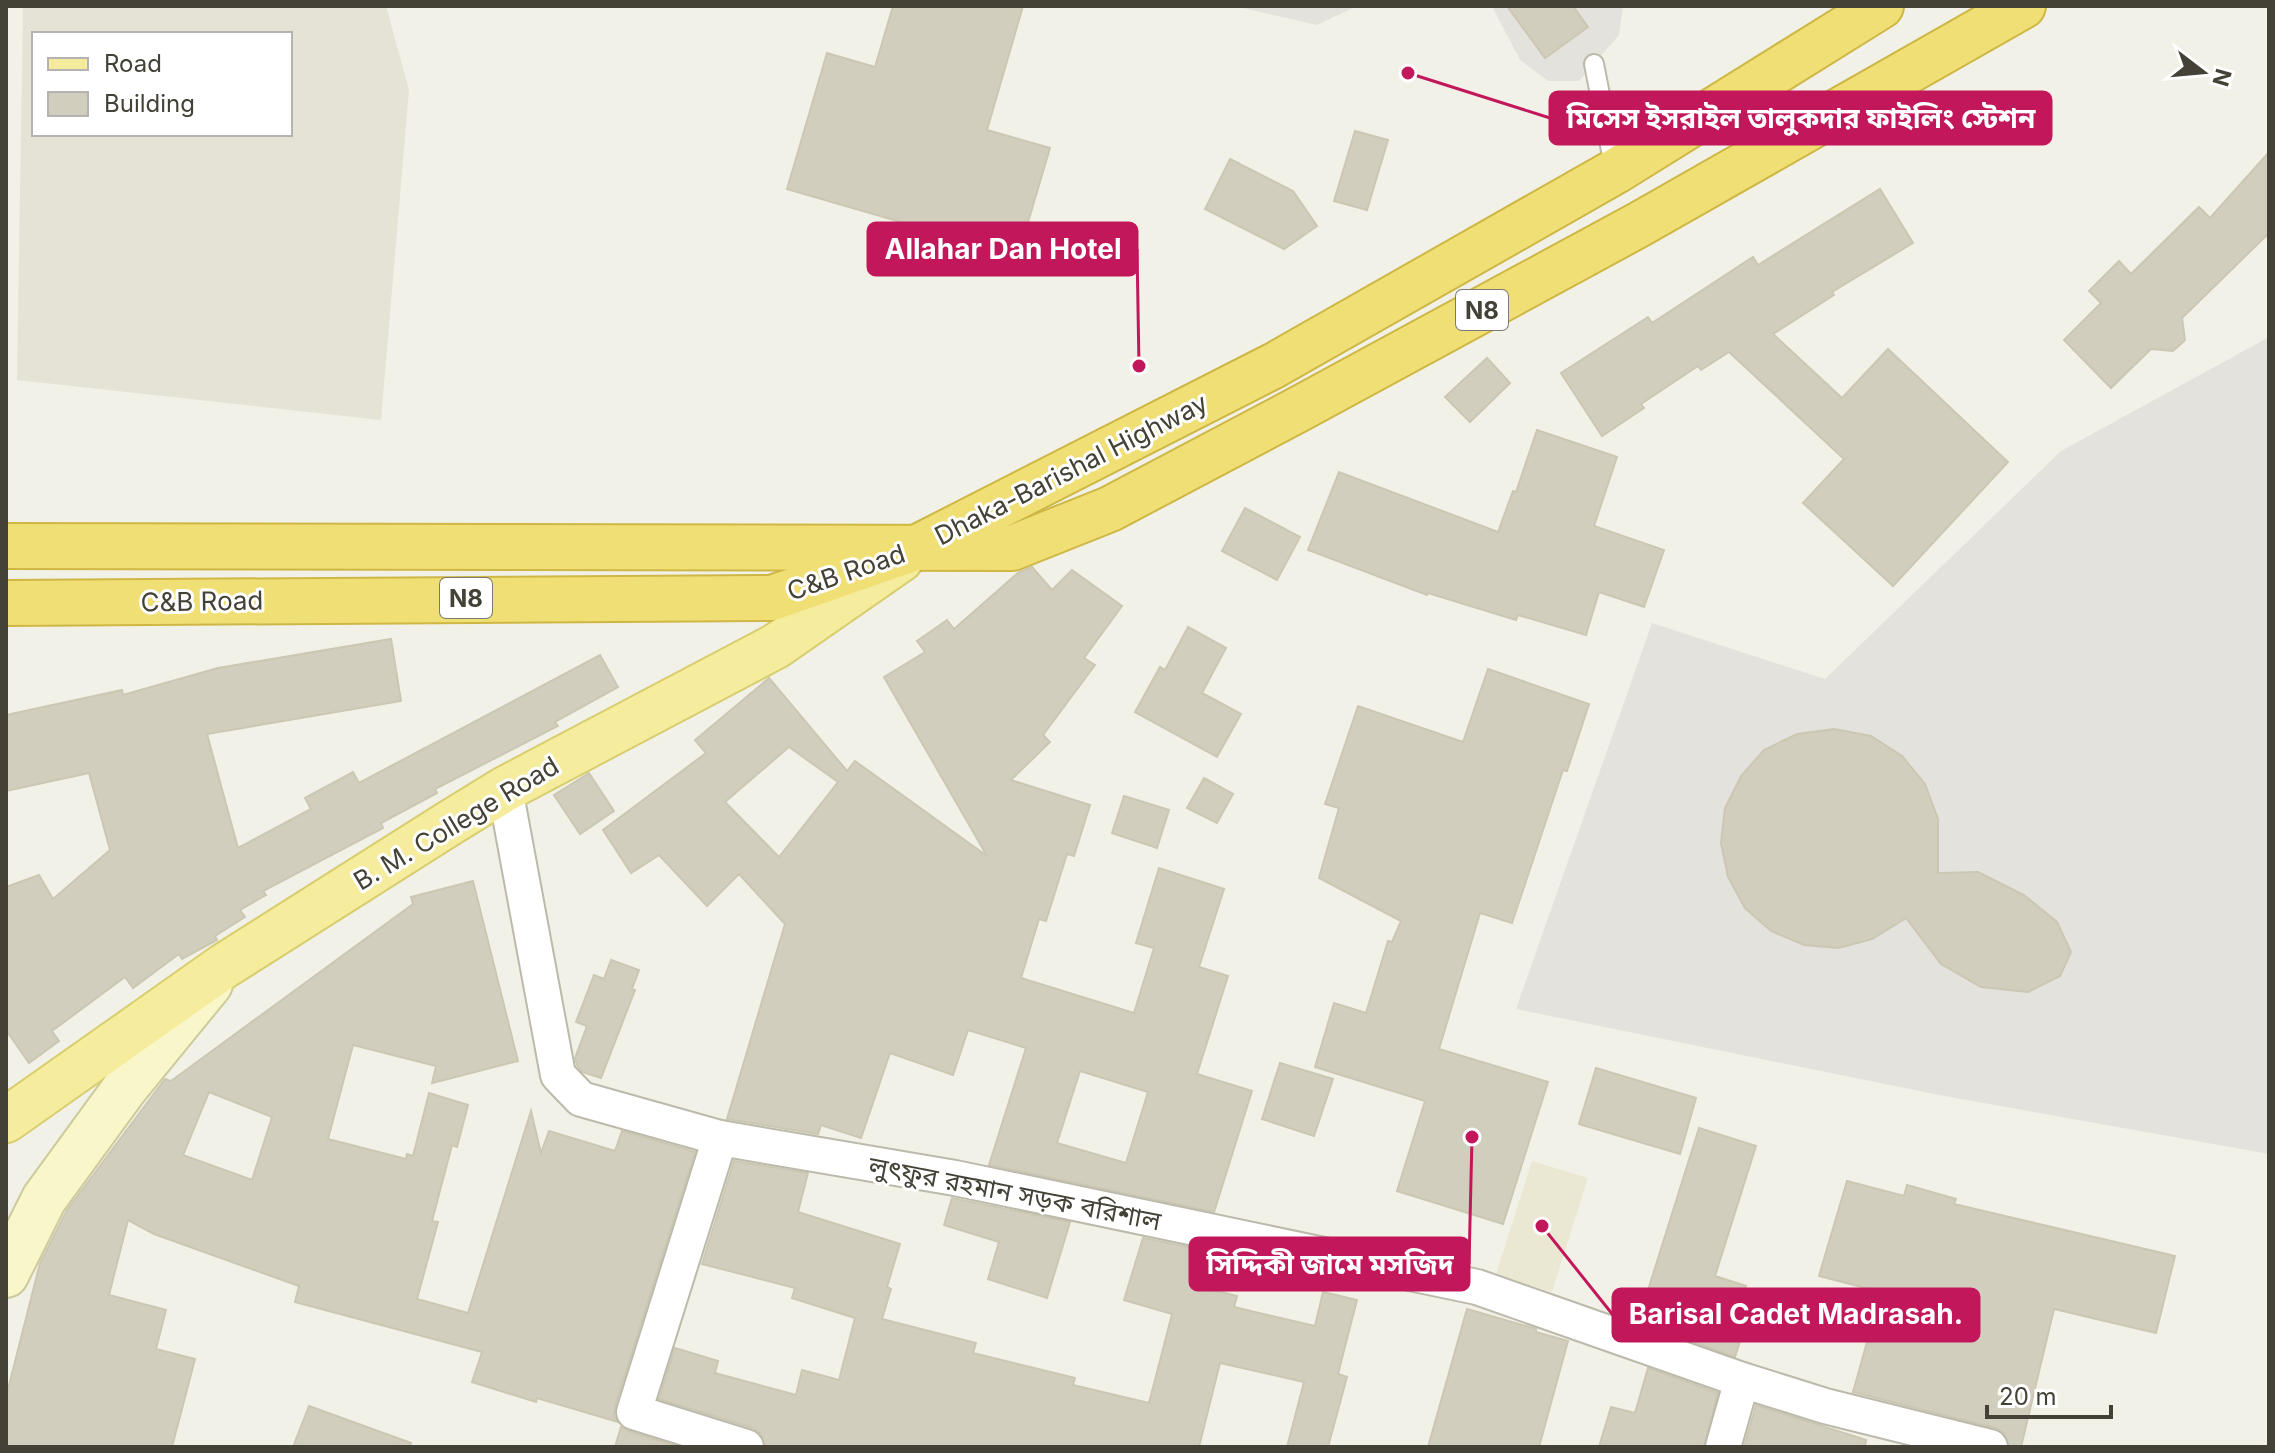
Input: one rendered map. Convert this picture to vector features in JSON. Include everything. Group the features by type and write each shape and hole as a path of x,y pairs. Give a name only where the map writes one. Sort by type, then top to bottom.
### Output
{"highway":[{"name":"Dhaka-Barishal Highway","path":"918,547 1275,365 1616,171 1881,6"},
{"name":"Dhaka-Barishal Highway","path":"918,547 1012,548 1110,509 1626,231 2023,6"},
{"name":"C&B Road","path":"6,546 918,547"},
{"name":"C&B Road","path":"6,603 772,598 918,547"}],"main road":[{"name":"B. M. College Road","path":"6,1120 224,966 505,789 776,646 918,547"}],"street":[{"name":"লুৎফুর রহমান সড়ক বরিশাল","path":"505,789 558,1075 581,1099 720,1138 955,1178 1477,1287 1825,1406 1990,1447"},
{"path":"6,1275 44,1199 125,1088 224,966"},
{"path":"720,1138 634,1412 746,1447"},
{"path":"1723,1447 1742,1380"}],"lane":[{"path":"1594,64 1616,171"}],"shaded area":[{"path":"23,6 386,6 409,90 381,420 17,380"},
{"path":"1234,6 1357,6 1317,25"},
{"path":"1492,6 1623,6 1619,35 1579,81 1548,81 1520,60"},
{"path":"2269,337 2269,1154 1939,1095 1516,1009 1652,623 1825,679 2061,451"},
{"path":"1532,1161 1588,1178 1552,1292 1496,1274"}],"building":[{"path":"893,6 1023,6 987,130 1050,148 1018,256 787,189 827,53 875,67"},
{"path":"1507,6 1573,6 1588,27 1545,58"},
{"path":"1355,131 1388,140 1367,210 1334,201"},
{"path":"2269,152 2269,233 2182,318 2185,340 2173,351 2151,349 2111,388 2064,340 2101,303 2089,291 2119,261 2131,274 2199,207 2210,218"},
{"path":"1230,159 1293,191 1317,226 1284,249 1205,209"},
{"path":"1880,189 1913,243 1832,292 1834,295 1773,334 1842,398 1888,349 2008,462 1893,586 1803,503 1844,459 1729,352 1701,370 1698,366 1641,404 1644,408 1602,436 1561,373 1648,317 1652,323 1753,257 1758,265"},
{"path":"1487,358 1510,383 1470,422 1445,397"},
{"path":"1537,430 1617,457 1594,526 1664,550 1644,607 1599,592 1586,635 1518,615 1516,620 1427,595 1308,550 1339,472 1498,532 1513,491 1516,492"},
{"path":"1245,508 1300,537 1277,580 1222,551"},
{"path":"1032,567 1052,590 1072,570 1122,606 1084,658 1095,665 1043,735 1050,742 1011,780 1090,805 1074,856 1067,854 1046,921 1039,919 1021,978 1134,1013 1154,948 1136,943 1159,868 1224,889 1199,967 1228,976 1197,1074 1252,1091 1214,1212 989,1165 1026,1048 968,1030 953,1075 890,1053 861,1138 821,1125 818,1134 727,1119 785,924 739,874 707,906 659,855 631,873 603,830 706,753 695,740 769,678 847,771 855,761 987,856 884,677 925,652 917,641 947,620 954,629 1019,572","holes":["789,747 838,782 779,857 725,802","1080,1071 1148,1092 1126,1163 1057,1143"]},
{"path":"1188,627 1226,648 1202,693 1241,714 1217,757 1135,712 1160,667 1165,670"},
{"path":"391,639 401,701 207,734 238,848 311,809 305,798 353,772 359,783 600,655 618,687 555,722 558,726 435,789 437,793 381,823 383,828 263,891 266,895 240,910 245,917 215,936 217,940 182,959 179,954 133,988 125,977 52,1031 59,1041 29,1063 6,1030 6,887 39,875 53,899 110,850 89,773 6,791 6,715 122,690 123,695 218,668"},
{"path":"1488,669 1589,704 1567,771 1563,770 1512,923 1480,913 1439,1049 1548,1082 1503,1224 1397,1191 1425,1101 1315,1067 1334,1003 1366,1013 1388,941 1392,942 1401,921 1319,878 1339,808 1325,804 1358,706 1463,742"},
{"path":"1834,729 1871,736 1902,756 1925,784 1938,819 1938,873 1978,872 2024,895 2057,922 2071,952 2060,976 2028,992 1981,987 1941,964 1906,918 1872,939 1838,948 1804,945 1771,931 1745,908 1728,877 1721,843 1725,808 1741,776 1764,750 1797,734"},
{"path":"589,773 614,811 580,834 554,795"},
{"path":"1204,778 1233,794 1217,823 1187,808"},
{"path":"1124,796 1169,810 1157,848 1112,833"},
{"path":"473,881 518,1061 432,1083 436,1066 353,1045 328,1139 406,1159 407,1154 413,1156 429,1093 468,1105 457,1147 452,1145 432,1221 438,1222 417,1299 468,1313 531,1111 541,1153 549,1131 615,1151 622,1131 695,1152 615,1406 614,1416 618,1422 472,1382 482,1352 295,1302 299,1286 154,1234 128,1220 109,1295 166,1310 156,1349 195,1359 172,1447 6,1447 6,1397 40,1263 67,1210 165,1079 171,1081 413,904 411,897","holes":["209,1092 272,1117 252,1180 183,1155"]},
{"path":"611,960 639,970 632,989 635,990 601,1078 582,1072 577,1065 575,1058 587,1026 576,1022 594,975 604,979"},
{"path":"1280,1063 1333,1079 1314,1136 1262,1119"},
{"path":"1596,1068 1696,1098 1680,1154 1579,1124"},
{"path":"1699,1128 1756,1146 1715,1276 1746,1286 1731,1332 1742,1335 1735,1357 1638,1322"},
{"path":"734,1161 808,1173 798,1212 900,1244 887,1287 891,1289 882,1319 976,1343 973,1353 1075,1378 1073,1385 1149,1403 1172,1314 1124,1300 1143,1238 1203,1250 1194,1285 1237,1296 1234,1307 1315,1326 1323,1292 1357,1300 1338,1374 1347,1377 1328,1447 1287,1447 1304,1382 1220,1363 1199,1447 765,1447 761,1434 753,1428 659,1399 675,1348 718,1361 715,1373 796,1395 802,1370 839,1380 855,1318 792,1298 795,1288 702,1264"},
{"path":"1847,1181 1904,1196 1907,1185 1956,1199 1954,1204 2175,1256 2156,1333 2054,1309 2021,1447 2009,1447 2004,1433 1995,1428 1853,1392 1881,1292 1819,1276"},
{"path":"952,1198 1070,1222 1047,1298 988,1279 999,1242 944,1225"},
{"path":"1467,1309 1568,1341 1539,1447 1428,1447"},
{"path":"1648,1368 1718,1393 1704,1447 1599,1447 1611,1407 1635,1413"},
{"path":"1756,1405 1866,1440 1865,1447 1744,1447"},
{"path":"309,1406 411,1443 410,1447 293,1447"},
{"path":"621,1427 628,1431 679,1447 615,1447"}],"place":[{"name":"মিসেস ইসরাইল তালুকদার ফাইলিং স্টেশন","path":"1408,73"},
{"name":"Allahar Dan Hotel","path":"1139,366"},
{"name":"সিদ্দিকী জামে মসজিদ","path":"1472,1137"},
{"name":"Barisal Cadet Madrasah.","path":"1542,1226"}]}
